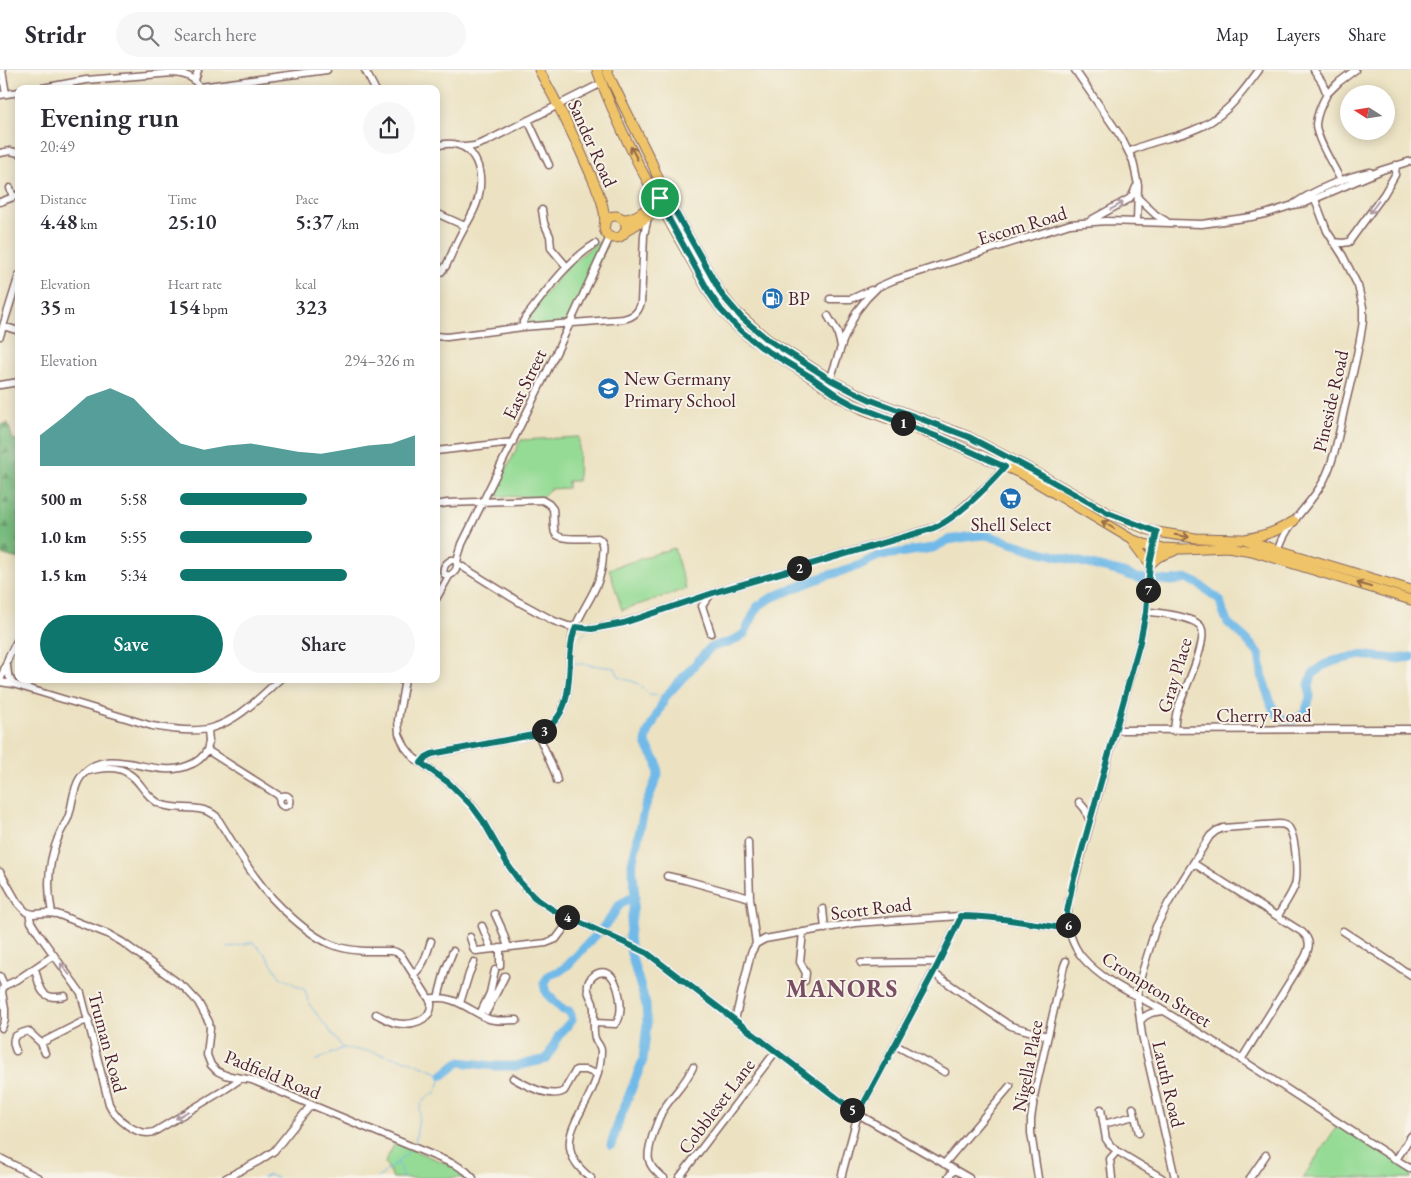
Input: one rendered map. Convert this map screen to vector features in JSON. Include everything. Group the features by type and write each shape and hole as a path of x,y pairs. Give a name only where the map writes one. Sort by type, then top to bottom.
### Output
{"main road":[{"name":"Sander Road","path":"539,70 581,151 603,205 605,225"},
{"path":"597,70 620,127 719,291 734,310 767,339 831,380 871,400 969,437 1108,513 1157,532 1195,538 1242,539 1276,532 1294,521"},
{"path":"607,70 650,159 664,201 710,294 721,310 751,340 841,398 862,409 915,428 1024,476 1131,539 1163,548 1232,547 1277,555 1411,590"},
{"path":"664,201 648,217 621,237 610,237 605,232 605,225 609,219 619,217 631,218 664,201"},
{"name":"Sander Road","path":"603,205 610,213 619,217"},
{"path":"619,217 626,225 626,232"},
{"path":"1131,539 1150,564 1161,556 1182,549"},
{"path":"1242,539 1277,555 1411,600"}],"street":[{"path":"2,70 3,95"},
{"path":"195,80 198,70"},
{"path":"223,85 327,70"},
{"path":"365,70 373,85"},
{"path":"1076,70 1121,137 1133,161 1138,182 1137,222"},
{"path":"1129,152 1148,144 1192,131 1217,118 1235,102 1259,70"},
{"path":"1314,70 1327,94"},
{"path":"1341,181 1320,140 1317,129 1317,115 1327,94 1355,70"},
{"path":"59,85 86,80 173,73 187,75 195,80 198,85"},
{"path":"465,148 485,142 602,83"},
{"path":"528,120 549,165"},
{"path":"476,160 480,148 485,142"},
{"path":"440,145 454,144 471,152 476,160 480,192 477,203 446,266 440,272"},
{"path":"0,153 15,152"},
{"name":"Escom Road","path":"1314,196 1411,161"},
{"path":"1342,256 1349,242 1395,176 1396,165"},
{"name":"Escom Road","path":"826,388 831,380 851,321 866,298 878,287 912,274 1070,224 1137,222 1202,224 1225,221 1265,214 1305,203 1341,181 1360,174 1382,170"},
{"path":"1088,222 1129,199 1138,182"},
{"path":"10,188 15,195"},
{"path":"0,202 15,196"},
{"name":"Pineside Road","path":"1277,555 1285,533 1309,504 1328,471 1336,447 1362,329 1363,307 1361,296 1342,256 1327,231 1314,196"},
{"path":"1138,198 1156,215 1169,223"},
{"path":"542,210 544,223 550,236 551,248 567,267"},
{"path":"440,215 465,226"},
{"path":"440,336 623,320 631,317 637,312 641,303 643,253 648,217"},
{"name":"East Street","path":"453,563 570,324 610,237"},
{"path":"1334,242 1349,242"},
{"path":"523,328 525,318 567,267 580,254 595,244"},
{"path":"0,336 3,320 15,286"},
{"path":"830,299 851,299 878,287"},
{"path":"828,316 837,331 842,347"},
{"path":"3,320 15,328"},
{"path":"0,385 15,383"},
{"path":"440,451 513,442"},
{"path":"453,563 473,572 554,621 592,629 624,623 711,594 939,526 984,489 1012,459"},
{"path":"421,763 430,755 438,752 538,734 552,725 562,712 566,701 569,686 571,640 599,583 603,565 603,543 598,538 564,538 558,536 555,533 553,509 550,504 542,500 440,505"},
{"name":"Crompton Street","path":"1157,532 1150,564 1146,612 1140,642 1069,900 1067,920 1076,948 1086,962 1119,986 1164,1011 1411,1169"},
{"path":"444,573 457,568 453,563"},
{"path":"440,591 444,573 453,563"},
{"path":"444,573 473,572"},
{"path":"711,594 702,606 711,633"},
{"name":"Gray Place","path":"1146,612 1156,612 1193,621 1203,631 1197,659 1177,709 1174,730"},
{"path":"15,645 0,682 13,684 166,729 208,729 227,721 244,710 275,683"},
{"path":"7,661 8,674 13,684"},
{"path":"404,683 398,716 399,734 408,751 449,783 472,806 483,821 508,865 530,893 547,907 636,948 656,960 858,1114 969,1178"},
{"path":"52,913 48,881 57,840 68,818 79,780 92,767 103,762 118,762 156,769 173,770 184,767 194,763 207,750 209,742 208,729"},
{"name":"Cherry Road","path":"1116,730 1411,729"},
{"path":"538,734 557,781"},
{"path":"207,750 281,798"},
{"path":"88,771 107,767 126,772 161,805 212,812 255,878 303,927 323,941 350,950 392,951 399,953 429,999 432,1006 430,1012 426,1017 409,1023 395,1023 376,1014"},
{"path":"1079,802 1085,809 1090,823"},
{"name":"Lauth Road","path":"1175,1178 1146,1052 1137,997 1141,976 1156,928 1169,902 1210,836 1219,829 1230,827 1279,824 1286,825 1292,835 1297,875 1292,892 1278,916"},
{"path":"735,1020 751,953 756,944 750,898 748,842"},
{"path":"1193,864 1278,916 1304,934 1309,941 1309,948 1299,967 1241,1060"},
{"path":"0,872 17,902 28,914"},
{"path":"667,876 750,898"},
{"path":"823,909 825,929"},
{"name":"Padfield Road","path":"28,914 52,913 86,924 115,938 185,988 198,1002 209,1022 208,1054 211,1065 217,1071 225,1075 252,1080 311,1104 456,1165 473,1178"},
{"name":"Truman Road","path":"28,914 31,922 81,993 108,1104 115,1115 138,1131 154,1132 242,1078"},
{"path":"495,914 508,947"},
{"path":"840,1178 858,1114 939,962 960,916"},
{"name":"Scott Road","path":"756,944 765,939 855,923 960,916 1020,921 1069,929"},
{"path":"470,937 474,950 552,941 560,935 571,919"},
{"path":"482,926 491,948"},
{"path":"1343,931 1411,975"},
{"path":"803,932 800,962 806,974 805,981"},
{"path":"414,974 419,970 431,941"},
{"path":"482,1015 498,968 500,948"},
{"path":"438,998 445,971 453,951"},
{"path":"4,986 17,980 54,955"},
{"name":"Nigella Place","path":"1038,1178 1031,1133 1031,1119 1047,1036 1066,961"},
{"path":"460,1003 468,974 474,962"},
{"path":"861,964 939,962"},
{"name":"Truman Road","path":"35,968 38,982 46,995 51,998 65,996"},
{"path":"591,1178 575,1163 570,1143 573,1126 587,1101 597,1074 601,1046 595,1038 593,1001 588,987 593,976 604,972 610,974 615,982 620,999 620,1015 619,1020 615,1024 595,1023"},
{"path":"933,973 1006,1024 1047,1036"},
{"path":"0,976 4,986 2,992 5,1009 2,1028"},
{"path":"482,1015 505,976"},
{"path":"429,999 438,998 460,1003 493,1020 517,1020"},
{"path":"1140,1021 1144,1015 1164,1011"},
{"path":"41,1043 88,1020"},
{"path":"16,1051 13,1039 27,1031 31,1032 41,1043 45,1053"},
{"path":"895,1045 944,1072"},
{"name":"Cobbleset Lane","path":"679,1178 776,1051"},
{"path":"664,1178 651,1166 648,1151 660,1116 686,1081 693,1067"},
{"path":"513,1078 539,1091 556,1094 564,1091 576,1070 586,1070 597,1074"},
{"path":"944,1164 1010,1086"},
{"path":"226,1178 274,1151 311,1104"},
{"path":"1133,1108 1139,1134"},
{"path":"1102,1109 1105,1135 1108,1142 1117,1151 1162,1178"},
{"path":"1104,1124 1134,1116"},
{"path":"1396,1160 1411,1136"},
{"path":"1112,1178 1110,1159 1117,1151"},
{"path":"1250,1178 1266,1155"},
{"path":"0,1158 39,1178"},
{"path":"948,1178 954,1169"}],"green space":[{"path":"595,244 607,245 570,324 523,328 523,321 567,267"},
{"path":"8,423 13,440 15,440 15,558 0,554 0,425"},
{"path":"579,437 578,481 568,481 568,488 550,489 542,497 493,496 521,440"},
{"path":"674,548 686,589 622,610 609,569"},
{"path":"1339,1123 1411,1169 1411,1178 1303,1178"},
{"path":"395,1143 455,1167 470,1178 393,1178 385,1162"}],"waterway":[{"path":"443,1075 459,1062 516,1066 547,1059 559,1035 572,1020 569,1011 563,1010 546,993 544,984 549,975 560,971 568,965 608,922 620,904 635,896 632,864 645,807 658,775 657,763 646,744 647,735 666,696 710,648 729,643 744,634 758,606 773,597 820,578 858,566 878,556 933,548 948,540 986,535 1137,578 1172,581 1188,579 1197,583 1220,600 1228,623 1259,654 1263,680 1273,709 1281,718 1296,719 1305,713 1310,697 1309,685 1312,675 1322,666 1360,655 1395,659 1411,657"},
{"path":"581,637 586,632"},
{"path":"574,663 615,668 619,677 637,683 650,695 666,696"},
{"path":"611,1145 643,1060 647,1023 646,1005 631,954 629,936 635,896"},
{"path":"228,948 253,942 266,955 280,977 305,990 309,1004 343,1048 373,1052 409,1061 443,1075 435,1093 427,1097 421,1104 415,1144"},
{"path":"315,1061 343,1048"},
{"path":"378,1178 409,1152"},
{"path":"398,1162 403,1178"},
{"path":"263,1178 269,1175 277,1178"}],"place":[{"name":"BP","path":"772,298"},
{"name":"New Germany Primary School","path":"608,389"},
{"name":"Shell Select","path":"1011,498"}],"district":[{"name":"MANORS","path":"842,989"}],"route":[{"path":"666,195 719,291 727,302 741,317 767,339 831,380 852,391 969,437 1108,513 1157,532 1150,564 1146,612 1140,642 1073,882 1067,912 1069,929 1020,921 960,916 937,966 858,1114 647,953 553,910 534,897 508,865 483,821 462,794 421,763 432,754 538,734 552,725 562,712 566,701 569,686 571,640 576,627 598,629 624,623 719,591 942,525 990,483 1005,467 941,438 854,405 751,340 721,310 715,301 662,207 658,199 660,198 666,195"}]}
